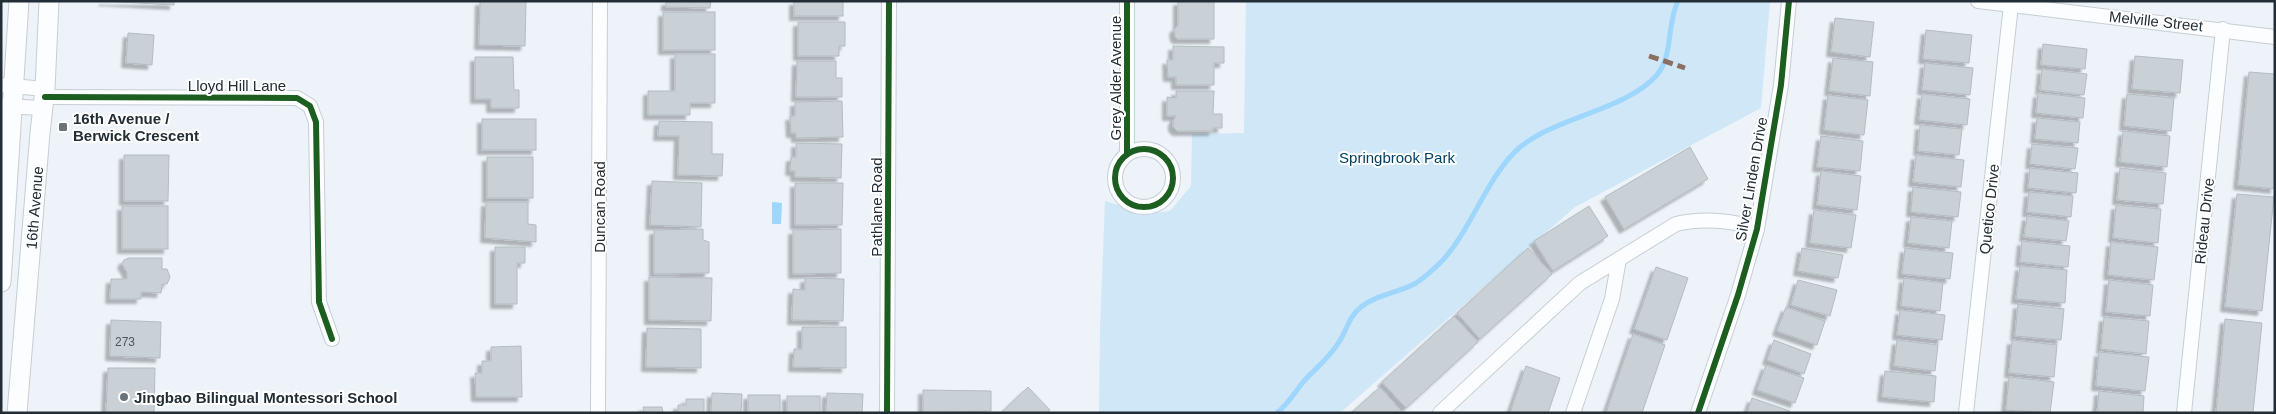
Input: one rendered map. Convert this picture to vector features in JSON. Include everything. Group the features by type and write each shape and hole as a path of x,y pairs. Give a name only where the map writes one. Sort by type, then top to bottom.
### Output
{"main road":[{"name":"16th Avenue","path":"1,282 8,86 19,1"},
{"name":"16th Avenue","path":"17,413 37,162 45,98 49,1"}],"street":[{"name":"Duncan Road","path":"598,413 600,1"},
{"name":"Pathlane Road","path":"887,413 890,1"},
{"name":"Grey Alder Avenue","path":"1127,1 1128,154 1120,161 1116,170 1115,180 1122,198 1138,207 1157,204 1170,191 1173,181 1168,162 1162,155 1153,150 1144,149 1128,154"},
{"name":"Silver Linden Drive","path":"1698,413 1738,295 1757,229 1781,84 1789,1"},
{"name":"Melville Street","path":"1978,1 2223,29 2275,37"},
{"name":"Quetico Drive","path":"1966,413 2011,5"},
{"name":"Rideau Drive","path":"2184,413 2223,29"},
{"path":"8,86 45,98"},
{"path":"8,106 45,98"},
{"name":"Lloyd Hill Lane","path":"45,98 297,98 310,106 316,122 319,302 332,339"},
{"path":"1440,413 1574,288 1676,224 1691,221 1729,223 1757,229"},
{"path":"1573,413 1612,299 1620,259"}],"green space":[{"name":"Springbrook Park","path":"1246,1 1770,1 1761,108 1575,207 1340,413 1099,413 1105,201 1147,214 1170,211 1191,186 1192,134 1244,133"}],"water":[{"path":"772,202 782,203 781,224 772,224"}],"building":[{"path":"103,1 174,1 174,5"},
{"path":"480,1 526,1 525,46 479,45"},
{"path":"666,1 711,1 710,8 666,7"},
{"path":"794,1 843,1 843,16 794,16"},
{"path":"1178,1 1214,1 1214,39 1177,39 1175,37 1174,29 1178,26"},
{"path":"663,12 715,12 715,50 663,50"},
{"path":"1835,18 1874,22 1870,57 1831,52"},
{"path":"798,22 845,22 845,46 839,46 839,56 798,56"},
{"path":"1926,30 1972,35 1969,63 1923,59"},
{"path":"128,33 154,35 152,65 126,63"},
{"path":"2043,44 2087,49 2085,69 2041,65"},
{"path":"1173,46 1224,47 1224,63 1214,63 1214,85 1176,85 1176,77 1168,77 1167,60 1173,60"},
{"path":"675,54 715,54 715,103 690,103 690,115 648,115 648,91 675,91"},
{"path":"2135,56 2183,60 2180,93 2132,89"},
{"path":"475,57 513,57 514,90 519,90 519,108 491,108 491,99 475,99"},
{"path":"1833,58 1873,62 1870,96 1829,91"},
{"path":"797,61 836,61 836,78 842,78 842,97 796,97"},
{"path":"1925,63 1973,68 1970,95 1922,90"},
{"path":"2042,69 2087,74 2084,95 2040,90"},
{"path":"2249,72 2275,74 2275,189 2238,185"},
{"path":"1176,91 1214,91 1213,114 1222,114 1222,128 1213,128 1213,131 1177,131 1173,127 1173,121 1176,116 1167,116 1167,97 1176,98"},
{"path":"2038,93 2085,98 2083,118 2036,113"},
{"path":"1922,94 1970,99 1967,125 1919,120"},
{"path":"2127,94 2174,98 2171,131 2124,126"},
{"path":"1828,95 1868,100 1864,135 1824,130"},
{"path":"842,101 843,137 796,138 796,133 791,133 790,116 795,116 795,102"},
{"path":"2037,118 2080,122 2078,143 2035,139"},
{"path":"482,119 536,119 536,150 482,150"},
{"path":"659,121 712,122 712,154 723,154 722,176 678,175 679,136 658,136"},
{"path":"1920,125 1962,129 1959,155 1918,151"},
{"path":"2123,131 2170,136 2167,167 2120,162"},
{"path":"1821,136 1863,141 1860,171 1817,167"},
{"path":"796,143 842,144 841,178 795,177 795,171 790,171 791,157 796,157"},
{"path":"2032,144 2078,148 2075,169 2030,164"},
{"path":"1690,147 1708,179 1624,229 1605,197"},
{"path":"124,155 169,155 168,201 124,201"},
{"path":"1916,155 1964,160 1961,187 1913,182"},
{"path":"487,157 533,157 533,198 487,198"},
{"path":"2030,168 2078,173 2076,193 2028,188"},
{"path":"2120,168 2166,173 2163,204 2117,200"},
{"path":"1821,171 1861,176 1857,210 1817,205"},
{"path":"652,181 702,183 701,227 650,225"},
{"path":"795,183 843,183 842,225 795,225"},
{"path":"1913,187 1961,192 1958,217 1911,212"},
{"path":"2029,192 2073,196 2071,217 2027,212"},
{"path":"2237,194 2274,197 2262,311 2225,307"},
{"path":"486,202 528,202 528,224 536,225 536,242 485,238"},
{"path":"2116,205 2161,209 2158,243 2113,238"},
{"path":"122,206 168,206 168,249 122,249"},
{"path":"1589,206 1608,236 1553,271 1534,241"},
{"path":"1814,210 1856,215 1851,248 1810,243"},
{"path":"2027,216 2069,221 2066,241 2024,237"},
{"path":"1911,217 1952,221 1949,248 1908,243"},
{"path":"703,229 703,240 709,242 709,273 654,274 654,230"},
{"path":"841,229 841,273 793,274 793,230"},
{"path":"2022,241 2070,246 2068,267 2020,262"},
{"path":"2111,242 2158,247 2154,280 2108,275"},
{"path":"495,247 525,247 525,263 517,263 517,304 495,304"},
{"path":"1528,248 1552,274 1480,339 1457,313"},
{"path":"1802,248 1843,255 1838,278 1798,271"},
{"path":"1905,248 1953,253 1950,279 1902,274"},
{"path":"129,258 162,258 162,269 167,269 170,277 167,284 162,284 161,293 141,292 141,299 110,299 111,279 127,279 127,272 122,264 124,260"},
{"path":"2020,266 2067,270 2065,303 2016,299"},
{"path":"1656,267 1688,278 1667,340 1634,329"},
{"path":"649,277 712,278 711,321 649,320"},
{"path":"805,278 844,279 843,321 792,320 793,289 805,290"},
{"path":"1904,278 1943,283 1940,311 1901,306"},
{"path":"1798,280 1837,290 1830,316 1791,305"},
{"path":"2109,280 2153,285 2150,316 2106,312"},
{"path":"2018,304 2064,309 2061,340 2015,336"},
{"path":"1786,307 1825,321 1817,345 1777,331"},
{"path":"1900,310 1945,315 1942,340 1897,335"},
{"path":"1454,316 1478,342 1406,408 1382,382"},
{"path":"2104,317 2149,321 2146,354 2101,349"},
{"path":"2225,319 2262,323 2253,413 2216,413"},
{"path":"111,320 161,322 160,358 110,356"},
{"path":"802,327 846,327 846,368 793,367 794,349 802,349"},
{"path":"647,328 701,329 701,368 646,367"},
{"path":"1633,334 1665,345 1642,413 1606,413"},
{"path":"1774,340 1811,354 1804,374 1767,360"},
{"path":"1897,340 1938,345 1935,371 1894,366"},
{"path":"2012,340 2057,345 2054,377 2009,373"},
{"path":"521,346 522,397 476,397 475,373 482,373 482,361 491,361 491,347"},
{"path":"2099,352 2149,357 2145,391 2096,386"},
{"path":"1766,365 1804,378 1795,403 1757,390"},
{"path":"1526,366 1560,378 1548,413 1510,413"},
{"path":"108,368 155,368 154,413 106,413"},
{"path":"1885,371 1936,376 1934,402 1882,397"},
{"path":"2009,377 2054,382 2050,413 2006,410"},
{"path":"1028,387 1050,410 1047,413 1001,413"},
{"path":"1380,387 1403,413 1351,413"},
{"path":"923,390 991,391 991,411 923,413"},
{"path":"2099,391 2144,396 2143,413 2097,413"},
{"path":"712,393 742,394 741,413 711,413"},
{"path":"827,393 863,394 862,413 826,413"},
{"path":"748,395 780,395 780,413 748,413"},
{"path":"787,396 820,396 820,413 787,413"},
{"path":"1752,398 1790,411 1789,413 1747,413"},
{"path":"686,399 704,399 704,413 678,413 678,405 686,405"},
{"path":"643,407 662,407 663,413 644,413"}],"waterway":[{"path":"1277,413 1331,353 1357,311 1374,299 1416,283 1442,261 1462,234 1498,173 1519,148 1534,137 1552,128 1627,97 1643,88 1656,76 1662,68 1668,50 1674,10 1678,1"}],"marked path":[{"path":"1649,56 1685,68"}],"cycle path":[{"path":"887,413 889,1"},
{"path":"1127,1 1127,154"},
{"path":"1698,413 1738,295 1757,229 1781,85 1789,1"},
{"path":"45,97 297,98 310,106 316,122 319,302 332,339"},
{"path":"1144,149 1155,151 1168,162 1173,178 1171,189 1160,202 1144,207 1133,205 1120,194 1115,178 1117,167 1128,154 1144,149"}],"place":[{"name":"16th Avenue / Berwick Crescent","path":"63,127"},
{"name":"Jingbao Bilingual Montessori School","path":"124,397"}]}
